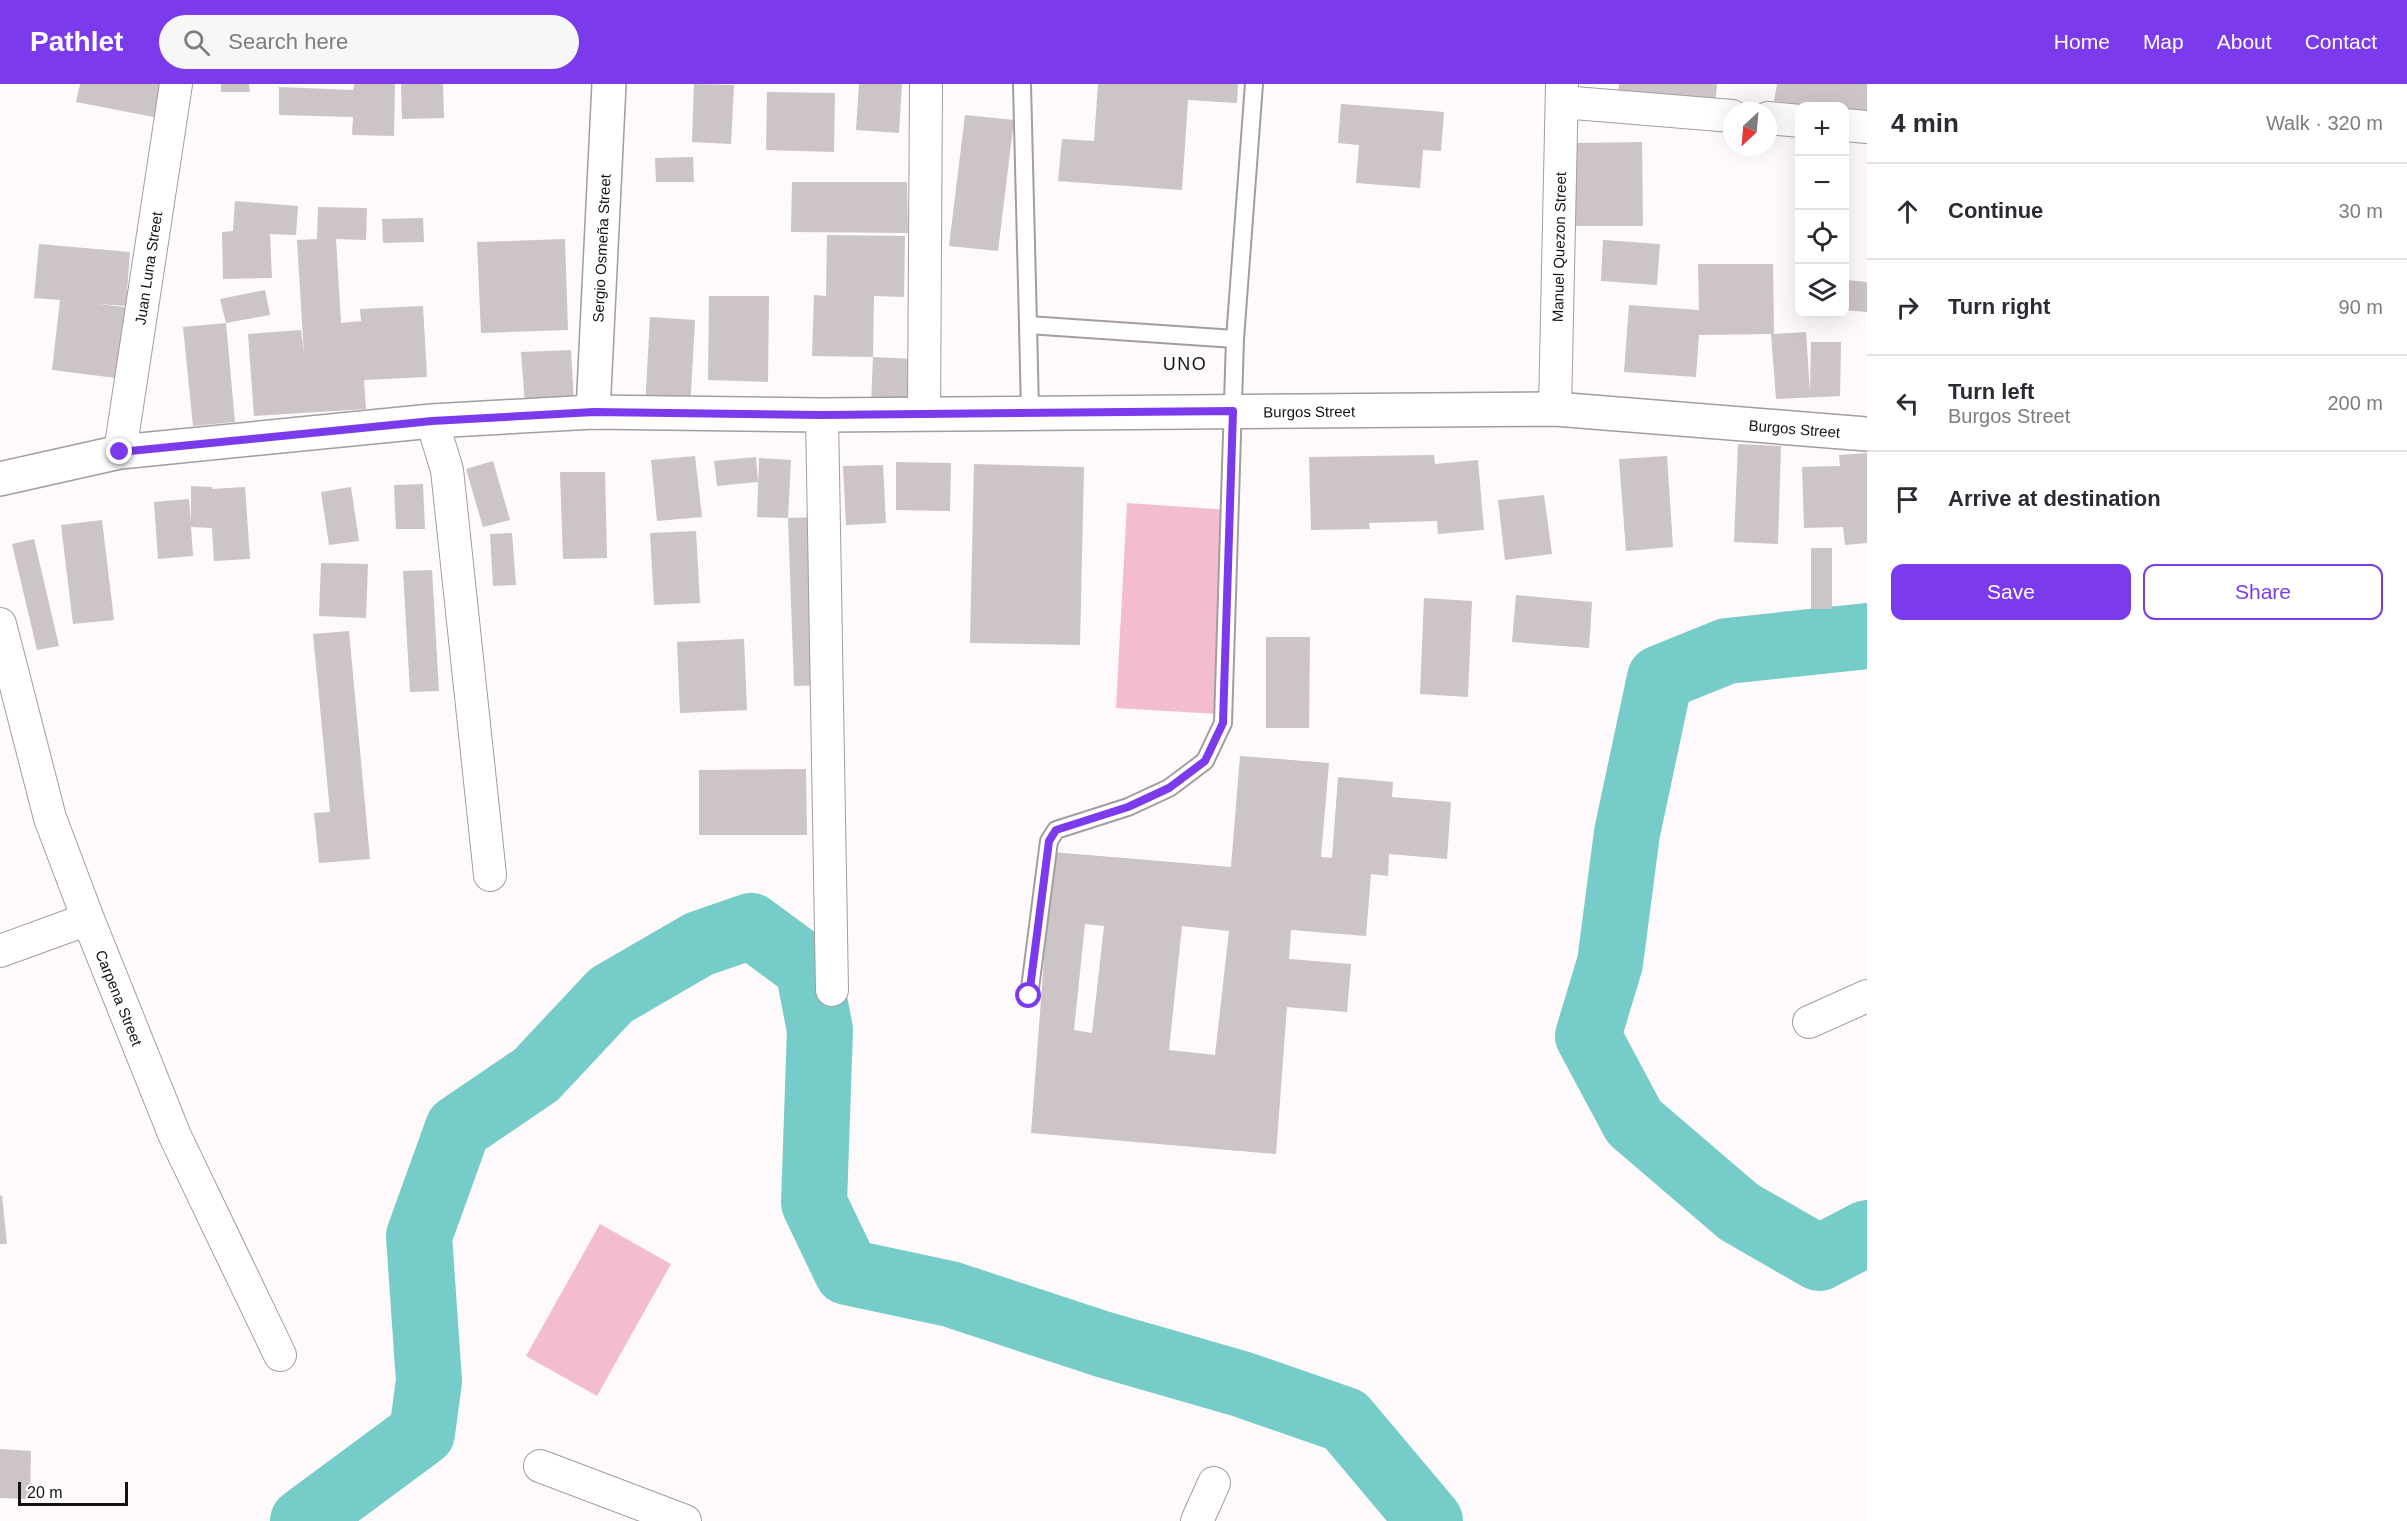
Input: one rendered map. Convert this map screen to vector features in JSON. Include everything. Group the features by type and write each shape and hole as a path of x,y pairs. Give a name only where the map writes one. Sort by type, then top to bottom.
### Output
{"street":[{"name":"Juan Luna Street","path":"120,452 176,84"},
{"name":"Sergio Osmeña Street","path":"594,412 609,84"},
{"path":"924,412 926,84"},
{"path":"1562,93 1723,115"},
{"name":"Manuel Quezon Street","path":"1555,409 1562,93"},
{"path":"1777,119 1795,121"},
{"path":"1849,125 1867,127"},
{"name":"Burgos Street","path":"0,478 120,452 432,421 594,412 822,415 924,412 1555,409 1867,434"},
{"path":"822,415 832,990"},
{"path":"432,421 447,470 490,875"},
{"name":"Carpena Street","path":"0,624 50,818 88,919 175,1136 280,1356"},
{"path":"0,951 88,919"},
{"path":"1809,1022 1867,996"},
{"path":"540,1466 685,1521"},
{"path":"1197,1521 1214,1483"}],"lane":[{"path":"1022,84 1030,412"},
{"path":"1029,996 1049,841 1056,830 1128,807 1169,788 1205,761 1223,723 1235,339 1254,84"},
{"path":"1028,325 1235,339"}],"shaded area":[{"path":"1127,503 1230,510 1218,714 1116,708"},
{"path":"600,1224 671,1264 597,1396 526,1356"}],"building":[{"path":"80,84 165,84 159,118 76,102"},
{"path":"221,84 249,84 250,92 221,92"},
{"path":"354,84 395,84 394,136 352,135 353,117 279,115 279,87 353,90"},
{"path":"401,84 443,84 444,118 402,119"},
{"path":"694,84 734,85 731,144 692,142"},
{"path":"859,84 902,84 899,133 856,130"},
{"path":"1098,84 1238,84 1237,103 1188,100 1182,190 1058,181 1062,139 1094,141"},
{"path":"1619,84 1717,84 1715,108 1618,96"},
{"path":"1777,84 1867,84 1867,115 1849,113 1849,102 1795,102 1795,104 1774,101"},
{"path":"767,92 835,93 834,152 766,150"},
{"path":"1341,104 1444,112 1441,151 1423,150 1420,188 1356,183 1359,145 1338,143"},
{"path":"965,115 1014,120 998,251 949,246"},
{"path":"1642,142 1643,226 1575,226 1574,143"},
{"path":"693,157 694,182 656,182 655,158"},
{"path":"792,182 907,182 908,233 791,232"},
{"path":"235,201 298,206 296,235 270,234 272,278 223,279 222,232 233,231"},
{"path":"318,207 367,208 366,240 336,239 341,323 361,321 360,309 423,306 427,377 364,380 366,409 254,416 248,334 301,330 304,355 297,240 317,239"},
{"path":"423,218 424,242 383,243 382,219"},
{"path":"827,235 905,236 904,297 874,296 873,357 812,356 814,295 826,296"},
{"path":"565,239 568,330 481,333 477,242"},
{"path":"1603,240 1660,244 1657,285 1601,281"},
{"path":"39,244 130,252 126,306 97,304 132,308 124,379 52,370 60,300 34,298"},
{"path":"1698,264 1773,264 1774,334 1806,332 1810,392 1811,342 1841,342 1840,396 1776,399 1771,334 1699,335 1696,377 1624,372 1629,305 1699,310"},
{"path":"1849,280 1867,282 1867,312 1849,310"},
{"path":"265,290 270,315 226,323 220,299"},
{"path":"709,296 769,296 768,382 708,380"},
{"path":"650,317 695,320 690,410 645,408"},
{"path":"226,323 235,422 193,426 183,327"},
{"path":"571,350 574,403 525,405 521,352"},
{"path":"873,357 916,359 914,407 871,406"},
{"path":"1738,444 1781,446 1778,544 1734,542"},
{"path":"1867,453 1867,543 1845,545 1843,527 1804,528 1802,467 1840,466 1839,455"},
{"path":"1434,455 1435,464 1478,460 1484,530 1438,534 1437,521 1369,523 1370,529 1311,530 1309,457"},
{"path":"695,456 702,517 657,521 651,460"},
{"path":"1667,456 1673,547 1626,551 1619,459"},
{"path":"756,457 758,482 717,486 714,461"},
{"path":"759,458 791,460 788,518 757,517"},
{"path":"493,461 510,520 483,527 466,469"},
{"path":"896,462 951,463 950,511 896,510"},
{"path":"974,464 1084,467 1080,645 970,643"},
{"path":"883,465 886,523 846,525 843,466"},
{"path":"560,472 605,472 607,558 563,559"},
{"path":"423,484 425,529 396,529 394,485"},
{"path":"191,486 212,487 212,489 245,487 250,559 214,561 212,528 191,527 193,556 158,559 154,502 189,499 191,523"},
{"path":"351,487 359,541 329,545 321,492"},
{"path":"1544,495 1552,554 1505,560 1498,500"},
{"path":"819,517 825,685 794,686 788,518"},
{"path":"102,520 114,620 73,624 61,525"},
{"path":"696,531 700,603 654,605 650,533"},
{"path":"512,533 516,585 493,586 490,534"},
{"path":"34,539 59,646 37,650 12,544"},
{"path":"1811,548 1832,548 1832,609 1811,609"},
{"path":"321,563 368,564 366,618 319,616"},
{"path":"432,570 439,691 410,692 403,571"},
{"path":"1516,595 1592,602 1589,648 1512,642"},
{"path":"1424,598 1472,601 1468,697 1420,694"},
{"path":"349,631 370,859 319,863 314,813 330,812 313,634"},
{"path":"1266,637 1310,637 1309,728 1266,728"},
{"path":"744,639 747,710 680,713 677,642"},
{"path":"1240,756 1329,763 1321,857 1332,858 1338,777 1393,782 1392,797 1451,802 1447,859 1389,854 1388,876 1371,874 1366,936 1291,930 1289,959 1351,964 1347,1012 1287,1007 1276,1154 1031,1133 1052,852 1231,867","holes":["1085,924 1104,926 1092,1033 1074,1030","1182,926 1229,931 1215,1055 1169,1050"]},
{"path":"806,769 807,835 699,835 699,770"},
{"path":"2,1195 7,1244 0,1244 0,1196"},
{"path":"0,1449 31,1451 30,1499 0,1498"}],"waterway":[{"path":"1867,636 1727,651 1660,678 1627,833 1610,963 1588,1036 1634,1122 1739,1212 1819,1258 1867,1233"},
{"path":"303,1521 422,1433 429,1381 419,1236 458,1128 536,1075 611,995 699,944 751,926 808,968 820,1030 814,1203 847,1272 950,1294 1102,1344 1241,1384 1345,1420 1430,1521"}],"district":[{"name":"UNO","path":"1185,364"}],"route":[{"path":"120,452 432,421 594,412 822,415 924,412 1233,411 1223,723 1205,761 1169,788 1128,807 1056,830 1049,841 1029,996"}]}
